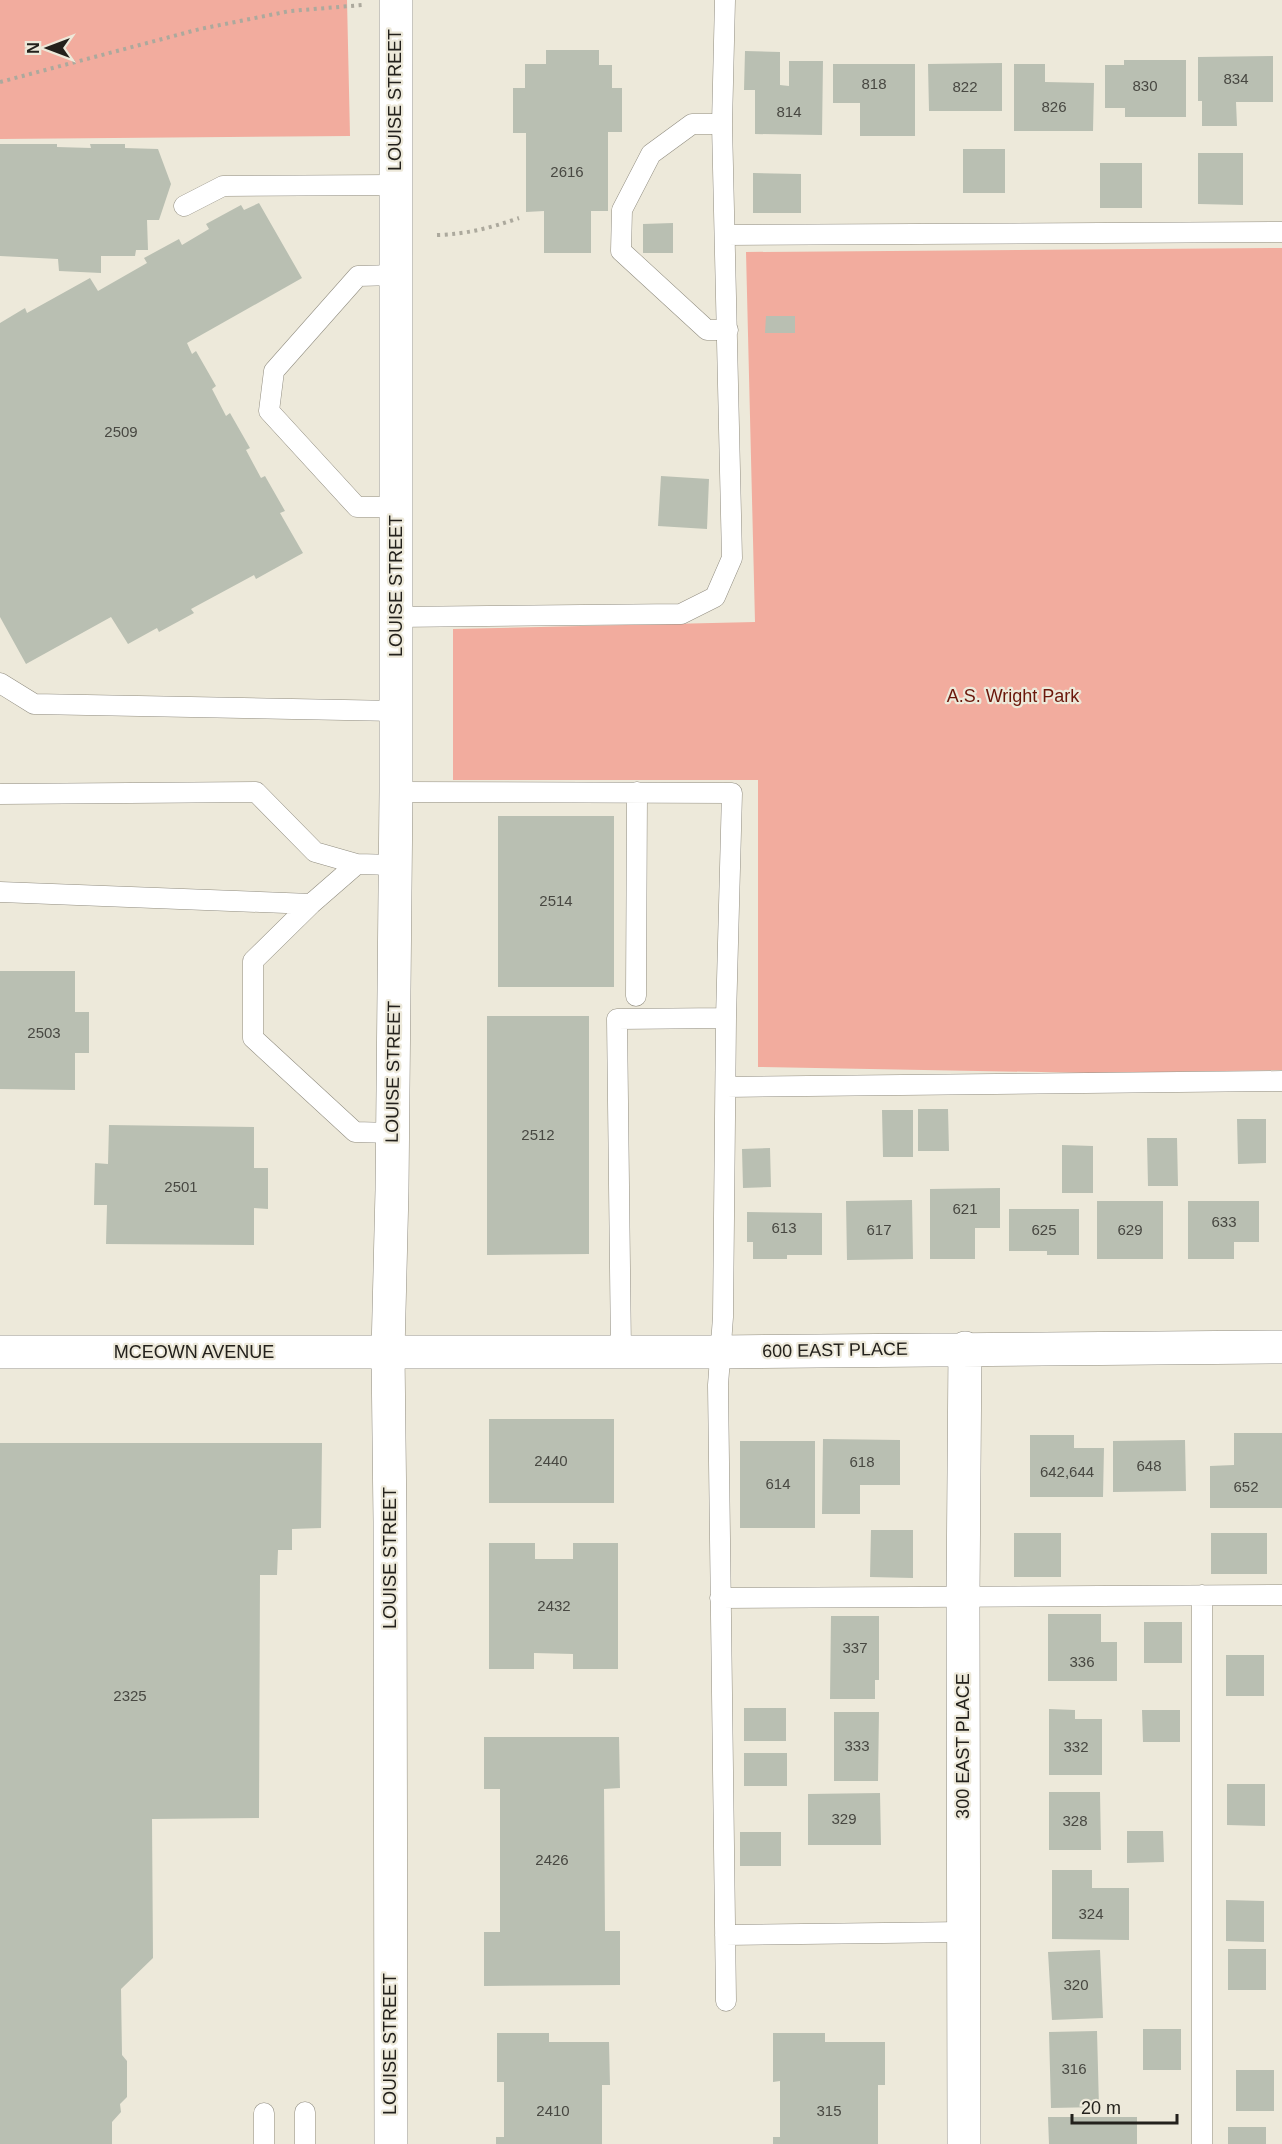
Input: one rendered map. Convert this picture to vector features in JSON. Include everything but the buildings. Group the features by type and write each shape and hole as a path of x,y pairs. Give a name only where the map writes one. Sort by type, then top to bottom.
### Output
{"street":[{"name":"LOUISE STREET","path":"391,2144 390,1522 387,1352 396,792 396,3"},
{"name":"600 EAST PLACE","path":"387,1352 719,1352 965,1348 1282,1347"},
{"name":"300 EAST PLACE","path":"964,2144 965,1348"},
{"name":"MCEOWN AVENUE","path":"0,1352 387,1352"}],"lane":[{"path":"396,617 681,614 715,597 732,558 722,124 725,0"},
{"path":"722,124 692,124 651,154 622,210 621,251 707,330 728,330"},
{"path":"184,206 223,186 395,185"},
{"path":"725,235 1282,232"},
{"path":"395,275 358,276 274,371 270,411 357,507 396,507"},
{"path":"0,682 34,704 396,711"},
{"path":"0,794 256,792 315,852 357,864 395,865"},
{"path":"396,792 732,793 726,1018 723,1317 719,1352 718,1456 726,2001"},
{"path":"636,996 637,792"},
{"path":"357,864 311,904 253,961 253,1038 355,1132 392,1133"},
{"path":"0,892 311,904"},
{"path":"621,1351 617,1018 726,1018"},
{"path":"726,1087 1282,1081"},
{"path":"1202,1595 1202,2144"},
{"path":"720,1598 1282,1595"},
{"path":"725,1935 964,1932"},
{"path":"305,2112 305,2144"},
{"path":"264,2113 264,2144"}],"path":[{"path":"0,82 200,29 290,11 396,3"},
{"path":"437,235 464,235 519,218"}],"green space":[{"path":"0,0 347,0 350,136 0,139"},
{"name":"A.S. Wright Park","path":"1282,248 1282,1070 1094,1073 758,1067 758,780 453,780 453,629 755,622 746,252"}]}
